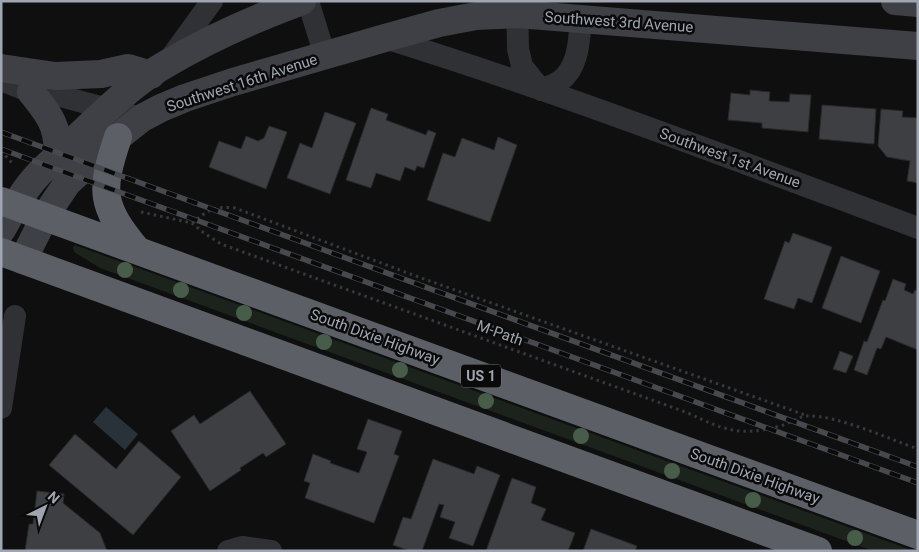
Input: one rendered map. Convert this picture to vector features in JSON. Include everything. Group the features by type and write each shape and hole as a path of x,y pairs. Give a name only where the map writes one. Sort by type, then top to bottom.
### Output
{"highway":[{"path":"118,137 109,165 106,199 119,228 138,250"},
{"name":"South Dixie Highway","path":"8,203 918,535"},
{"path":"12,256 818,551"}],"main road":[{"path":"1,230 8,203 107,109 159,69 220,36 270,13 302,1"},
{"path":"894,1 918,3"},
{"name":"Southwest 3rd Avenue","path":"325,56 439,23 517,8 581,18 918,46"},
{"name":"Southwest 16th Avenue","path":"12,256 45,216 68,182 142,118 184,98 325,56"},
{"path":"1,68 55,76 101,74 128,68 159,69"},
{"path":"31,92 52,120 58,144 57,157"}],"street":[{"path":"159,69 212,1"},
{"name":"Southwest 16th Avenue","path":"308,1 325,56"},
{"path":"517,8 518,49 522,66 542,90 560,80 573,66 578,50 581,18"},
{"name":"Southwest 1st Avenue","path":"385,38 542,90 918,228"},
{"path":"1,80 31,92 45,92 142,118"},
{"path":"1,408 14,316"},
{"path":"228,551 242,547 271,551"}],"path":[{"path":"1,150 16,167"},
{"name":"M-Path","path":"192,222 208,211 220,207 234,208 412,276 806,416 843,422 918,449"},
{"name":"M-Path","path":"134,210 192,222 204,233 221,244 688,413 724,429 752,432 781,426 806,416"}],"shaded area":[{"path":"75,245 914,551 873,551 100,268 74,252 73,247"},
{"path":"106,407 138,434 125,450 93,422"}],"building":[{"path":"750,90 770,92 769,101 789,102 790,94 811,95 808,132 762,128 762,123 728,120 731,93 750,95"},
{"path":"822,105 876,109 874,144 819,139"},
{"path":"371,108 388,114 386,120 426,135 428,130 436,133 424,168 417,166 415,171 405,167 400,181 376,173 371,188 346,180"},
{"path":"881,109 903,111 902,117 918,118 918,183 907,181 910,161 887,157 878,146"},
{"path":"325,112 356,123 330,194 287,178 300,143 312,148"},
{"path":"269,126 287,132 266,189 209,167 219,141 241,149 246,136 258,141 264,138"},
{"path":"498,137 517,145 490,222 427,200 443,153 455,157 462,138 494,150"},
{"path":"793,233 832,247 812,303 798,298 794,309 764,299 785,241 789,243"},
{"path":"841,256 880,271 861,323 822,308"},
{"path":"893,279 906,284 904,290 913,294 915,290 918,291 918,350 886,337 881,349 877,348 867,375 854,370 864,341 867,342"},
{"path":"840,351 853,356 846,373 833,369"},
{"path":"250,391 286,444 266,457 263,453 210,491 171,431 194,415 200,424"},
{"path":"368,419 402,431 394,454 399,456 374,523 305,498 310,483 304,481 313,454 331,461 330,463 359,473 367,452 357,449"},
{"path":"75,434 116,469 139,441 181,477 133,535 49,465"},
{"path":"433,459 474,474 477,466 500,475 473,546 449,538 455,522 440,517 444,505 439,504 422,551 410,551 393,545 403,517 411,519"},
{"path":"512,478 536,487 531,503 546,509 541,520 575,533 568,551 486,551"},
{"path":"37,491 64,494 63,503 100,533 107,551 25,551 29,524 33,524"},
{"path":"591,529 637,546 635,551 583,551"}],"railway":[{"path":"1,132 918,467"},
{"path":"1,149 918,483"}]}
